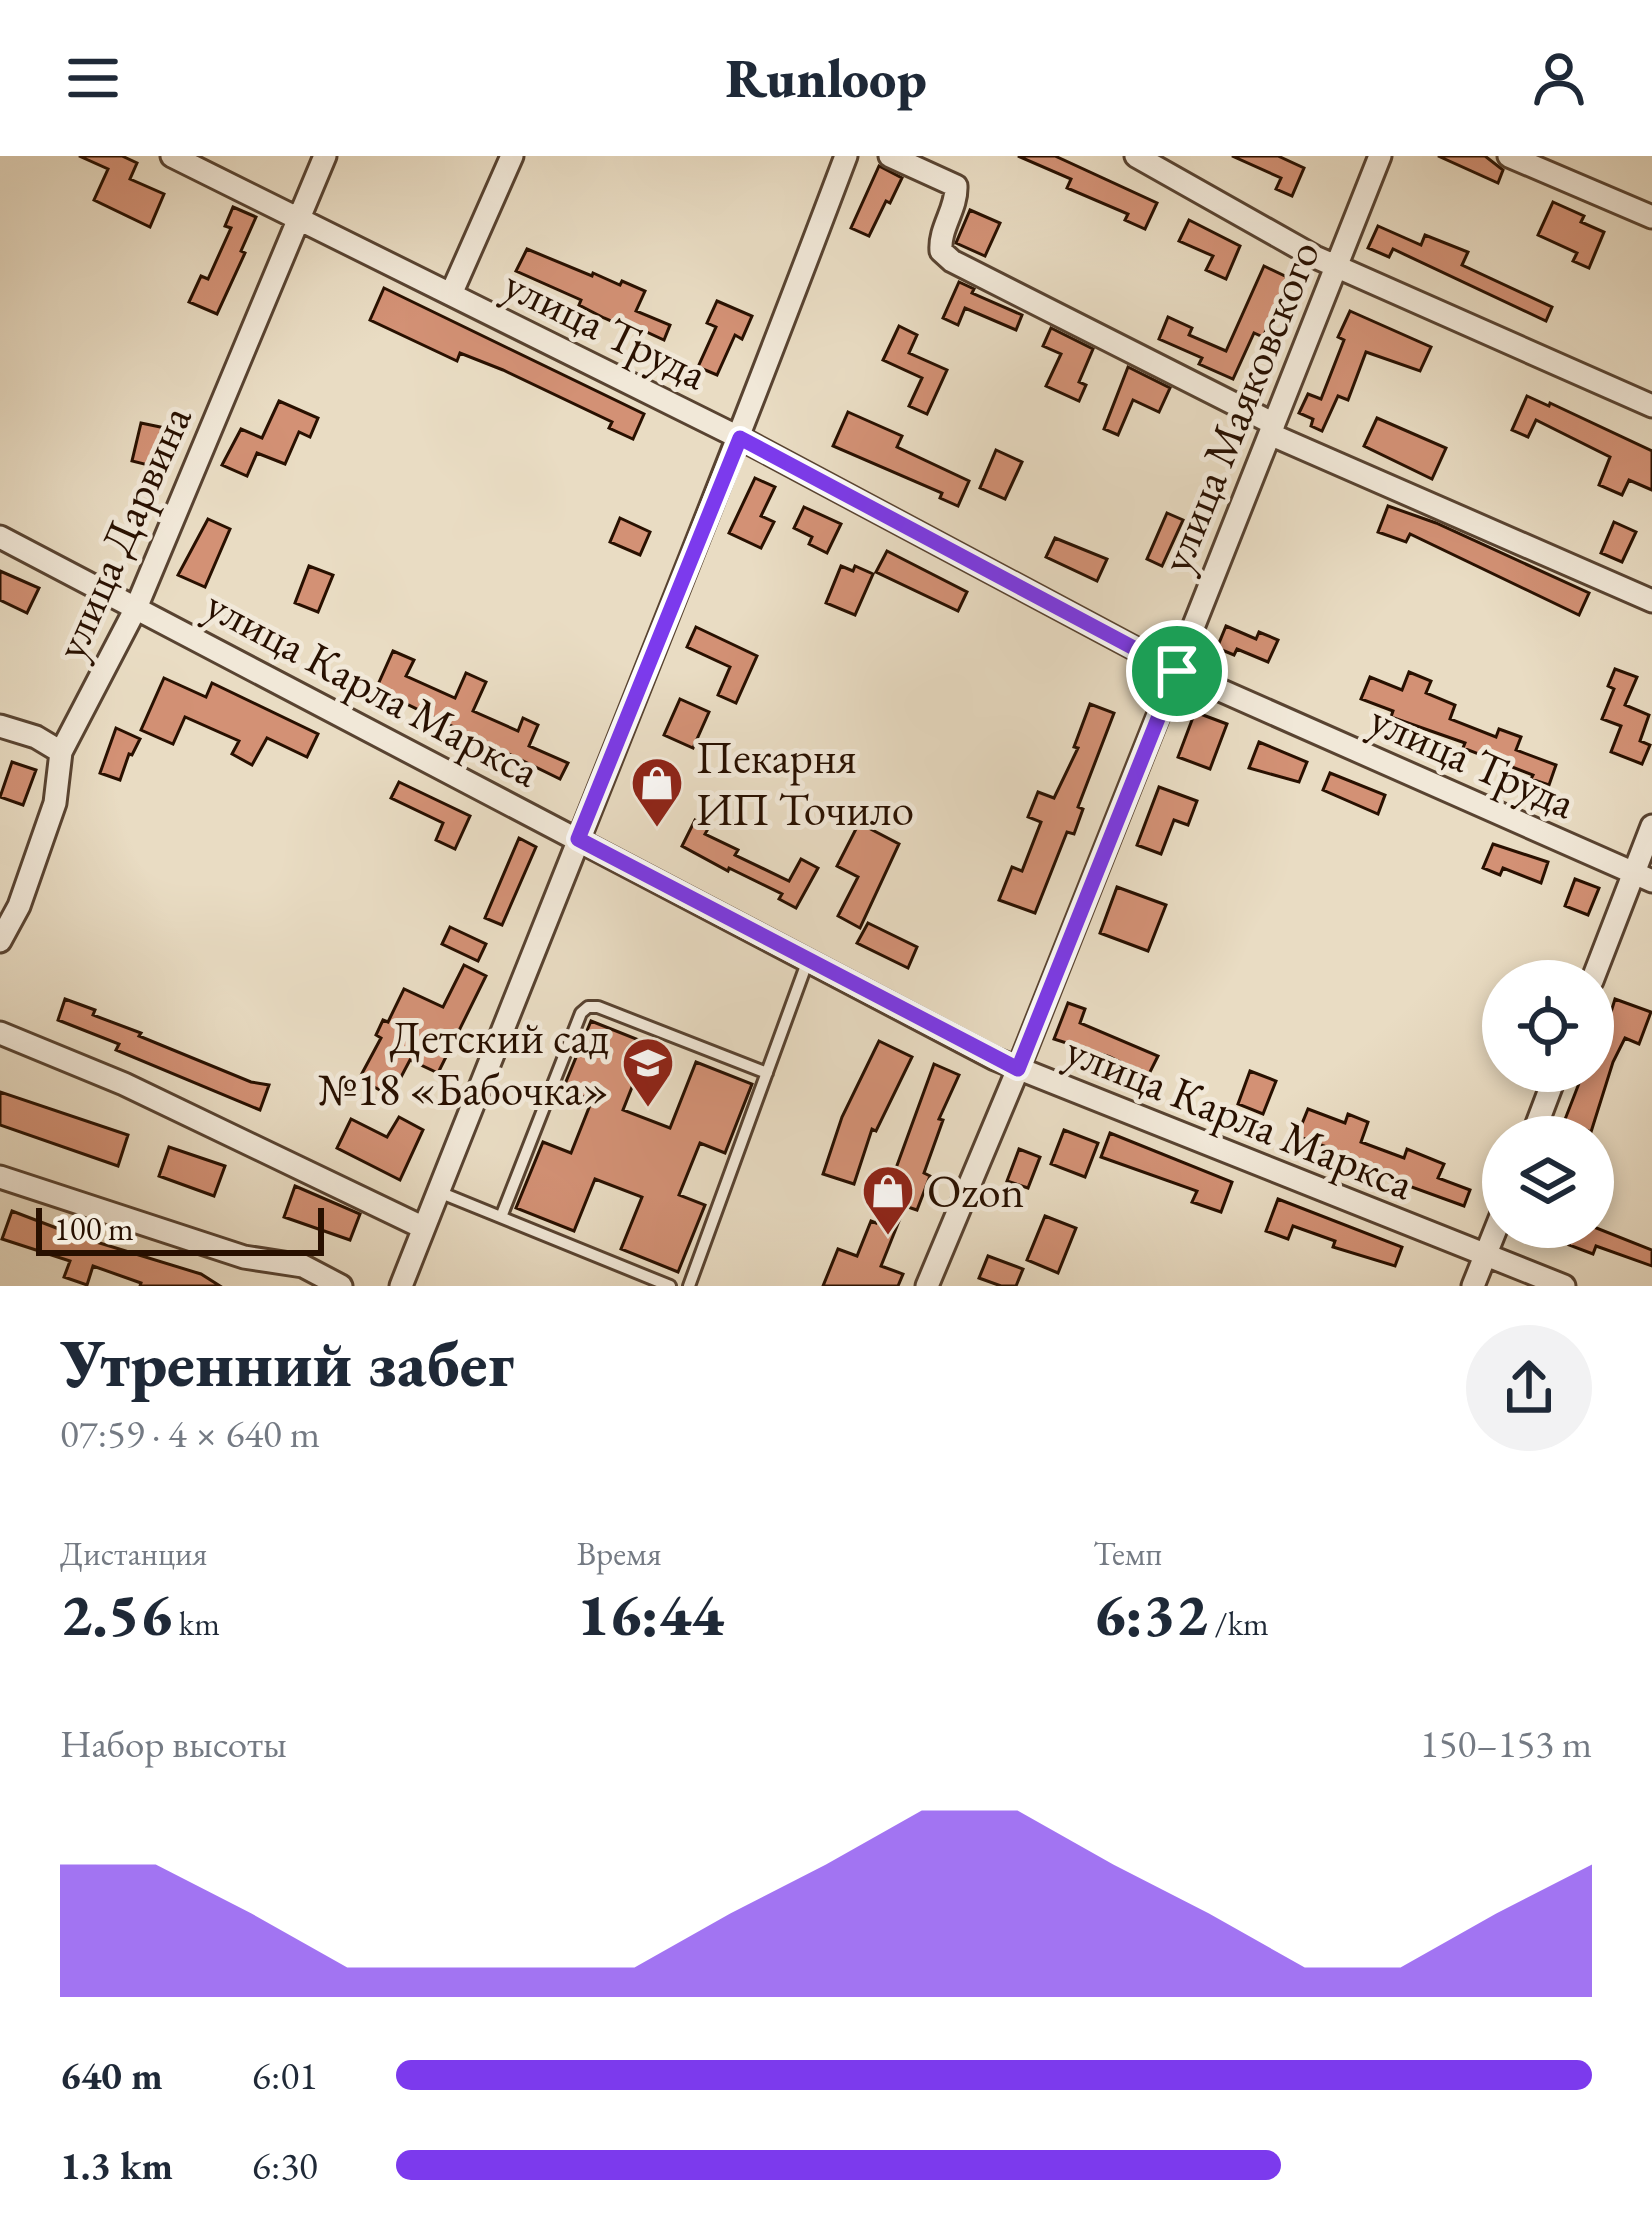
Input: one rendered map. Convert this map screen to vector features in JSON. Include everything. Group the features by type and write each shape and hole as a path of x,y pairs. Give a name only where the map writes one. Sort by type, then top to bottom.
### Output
{"street":[{"name":"улица Труда","path":"172,156 740,438 1177,671 1643,878"},
{"name":"улица Дарвина","path":"2,928 19,906 55,803 61,752 136,608 326,156"},
{"path":"451,294 512,156"},
{"path":"401,1286 740,438 846,156"},
{"path":"890,156 956,186 940,241 941,251 952,261 1272,429 1652,601"},
{"path":"1136,156 1336,266 1652,406"},
{"name":"улица Маяковского","path":"927,1286 1018,1069 1380,156"},
{"path":"1509,156 1652,217"},
{"name":"улица Карла Маркса","path":"0,537 1018,1069 1564,1286"},
{"path":"0,726 36,737 61,752"},
{"path":"1602,960 1643,878 1652,826"},
{"path":"0,1033 124,1084 424,1228"},
{"path":"0,1177 244,1256 303,1266 341,1286"},
{"path":"1473,1286 1489,1248"}],"lane":[{"path":"689,1286 808,960"},
{"path":"501,1217 581,1013 588,1007 767,1073"},
{"path":"439,1192 670,1286"}],"building":[{"path":"79,156 122,156 137,163 130,179 164,194 150,227 94,200 108,169"},
{"path":"1018,156 1055,156 1157,203 1145,229 1125,220 1128,214 1067,188 1071,179"},
{"path":"1232,156 1278,156 1304,168 1292,196 1276,189 1281,178"},
{"path":"1438,156 1485,156 1503,170 1498,183"},
{"path":"879,166 902,178 869,236 851,228"},
{"path":"1553,202 1584,216 1581,222 1604,232 1589,268 1573,261 1577,253 1538,235"},
{"path":"233,207 256,217 217,314 189,302 201,276 208,279 231,228 225,226"},
{"path":"970,210 1000,223 985,256 956,243"},
{"path":"1189,220 1240,246 1226,279 1206,270 1213,256 1179,241"},
{"path":"1378,226 1421,245 1425,235 1468,252 1462,265 1552,307 1546,321 1393,249 1389,257 1368,248"},
{"path":"527,249 592,276 645,291 636,311 670,325 664,340 604,318 579,305 581,300 516,271"},
{"path":"1264,266 1289,278 1263,337 1254,333 1233,379 1199,364 1202,358 1159,339 1168,317 1192,328 1189,335 1226,351"},
{"path":"959,282 974,289 972,293 1022,315 1016,330 965,308 958,325 943,318"},
{"path":"384,288 644,414 633,439 609,428 612,422 503,370 460,353 457,361 370,320"},
{"path":"717,301 752,316 742,339 735,335 717,375 698,367 716,327 707,323"},
{"path":"1350,311 1431,347 1420,371 1366,352 1348,400 1338,396 1322,431 1311,426 1313,419 1299,413 1308,394 1321,399"},
{"path":"899,326 917,335 909,353 947,370 927,414 909,406 922,378 883,360"},
{"path":"1051,328 1093,349 1079,382 1086,385 1079,401 1046,386 1061,354 1043,346"},
{"path":"1128,367 1170,388 1159,412 1133,400 1118,435 1104,429"},
{"path":"1527,396 1652,451 1652,490 1629,480 1622,495 1599,485 1610,457 1536,420 1528,437 1512,430"},
{"path":"279,401 318,418 310,437 299,432 285,464 257,453 247,476 222,465 241,429 262,438"},
{"path":"848,412 902,436 897,447 969,481 958,506 940,498 942,493 833,446"},
{"path":"1377,418 1446,448 1432,479 1364,446"},
{"path":"141,423 165,428 156,467 132,461"},
{"path":"996,450 1022,462 1005,499 980,488"},
{"path":"755,478 775,487 761,516 774,522 761,548 729,533"},
{"path":"1388,506 1589,593 1579,615 1410,534 1406,542 1378,532"},
{"path":"804,507 841,524 827,553 809,544 812,537 794,528"},
{"path":"1167,513 1183,520 1162,566 1147,559"},
{"path":"620,518 650,532 640,555 610,542"},
{"path":"208,519 230,529 205,587 178,575"},
{"path":"1614,522 1636,532 1622,562 1601,553"},
{"path":"1055,538 1107,559 1097,581 1046,557"},
{"path":"887,551 967,592 958,611 876,572"},
{"path":"309,566 333,575 318,612 295,603"},
{"path":"841,566 873,574 855,615 826,603"},
{"path":"0,571 39,588 27,613 0,600"},
{"path":"1226,626 1256,639 1259,632 1278,640 1268,662 1237,649 1234,655 1217,648"},
{"path":"696,627 757,656 736,703 718,695 730,667 687,647"},
{"path":"393,651 414,660 406,676 455,698 466,673 486,682 473,711 518,731 523,718 538,725 529,746 568,763 560,779 376,689"},
{"path":"1615,669 1637,677 1625,705 1649,715 1640,741 1650,745 1642,764 1611,752 1621,726 1602,719 1614,689 1608,686"},
{"path":"1409,672 1431,681 1426,693 1455,705 1450,719 1496,737 1499,729 1521,737 1516,750 1556,765 1549,785 1463,748 1465,743 1391,717 1393,711 1361,699 1370,677 1402,690"},
{"path":"164,678 206,697 212,683 318,734 307,757 267,738 252,765 232,754 239,741 185,717 173,744 141,730"},
{"path":"680,699 709,712 693,748 664,735"},
{"path":"1090,704 1114,713 1078,807 1083,809 1074,834 1067,832 1035,913 999,900 1012,867 1022,871 1041,822 1028,817 1038,792 1054,798 1078,748 1074,747"},
{"path":"1195,712 1227,724 1210,769 1178,757"},
{"path":"116,728 140,739 120,780 100,773"},
{"path":"1259,742 1307,762 1299,782 1249,768"},
{"path":"12,762 36,770 23,805 0,797"},
{"path":"1330,773 1385,795 1378,814 1323,790"},
{"path":"399,782 470,816 455,849 436,840 443,823 391,798"},
{"path":"1159,787 1197,801 1188,825 1174,820 1161,854 1137,845"},
{"path":"695,820 709,827 705,834 738,850 735,855 789,881 801,859 818,868 796,908 779,899 782,894 682,846"},
{"path":"859,823 899,844 860,928 838,916 858,877 837,866"},
{"path":"519,838 536,847 502,925 485,918"},
{"path":"1493,844 1548,862 1541,883 1503,868 1500,875 1483,868"},
{"path":"1575,879 1599,888 1588,915 1565,906"},
{"path":"1117,887 1166,905 1148,951 1100,933"},
{"path":"868,923 917,947 908,968 857,943"},
{"path":"450,927 486,944 478,961 442,944"},
{"path":"464,965 486,976 438,1073 410,1060 391,1096 359,1079 381,1038 376,1035 383,1020 388,1022 404,989 443,1007"},
{"path":"65,999 141,1033 139,1036 269,1085 260,1110 116,1050 119,1044 58,1020"},
{"path":"1614,1002 1651,1012 1639,1044 1625,1038 1614,1060"},
{"path":"1068,1003 1085,1009 1080,1023 1158,1056 1148,1076 1110,1057 1054,1039"},
{"path":"591,1021 649,1044 623,1110 670,1128 696,1062 752,1084 725,1153 700,1143 679,1195 705,1205 678,1272 621,1249 642,1197 595,1179 574,1231 516,1208 543,1142 571,1153 592,1100 563,1089"},
{"path":"879,1041 912,1057 876,1131 872,1129 854,1184 823,1174 842,1117"},
{"path":"934,1064 959,1075 939,1119 943,1120 924,1173 930,1176 917,1210 905,1206 881,1266 903,1274 898,1286 823,1286 838,1249 857,1256 871,1221 876,1223"},
{"path":"1250,1071 1276,1081 1263,1114 1238,1104"},
{"path":"0,1092 128,1135 118,1166 0,1125"},
{"path":"1576,1092 1604,1092 1596,1116 1566,1116"},
{"path":"1308,1109 1345,1123 1348,1114 1368,1122 1361,1142 1404,1158 1407,1149 1444,1164 1438,1178 1470,1190 1464,1206 1395,1181 1297,1136"},
{"path":"399,1117 423,1130 400,1180 337,1148 351,1119 387,1137"},
{"path":"1064,1130 1098,1143 1085,1177 1051,1164"},
{"path":"1110,1133 1232,1182 1221,1212 1192,1202 1197,1191 1101,1157"},
{"path":"169,1147 225,1166 214,1196 159,1176"},
{"path":"1019,1149 1040,1157 1028,1188 1007,1181"},
{"path":"295,1186 360,1214 350,1240 284,1217"},
{"path":"1278,1199 1402,1247 1395,1266 1333,1247 1335,1241 1293,1226 1288,1239 1266,1231"},
{"path":"12,1211 201,1274 220,1286 140,1286 93,1266 87,1285 64,1277 70,1261 2,1239"},
{"path":"1045,1216 1076,1228 1058,1273 1027,1260"},
{"path":"1614,1235 1652,1250 1652,1266 1602,1248 1614,1248"},
{"path":"988,1256 1023,1269 1016,1286 979,1278"}],"place":[{"name":"Пекарня ИП Точило","path":"657,829"},
{"name":"Детский сад №18 «Бабочка»","path":"648,1109"},
{"name":"Ozon","path":"888,1237"}],"route":[{"path":"740,438 1177,671 1018,1069 578,839 740,438"}]}
